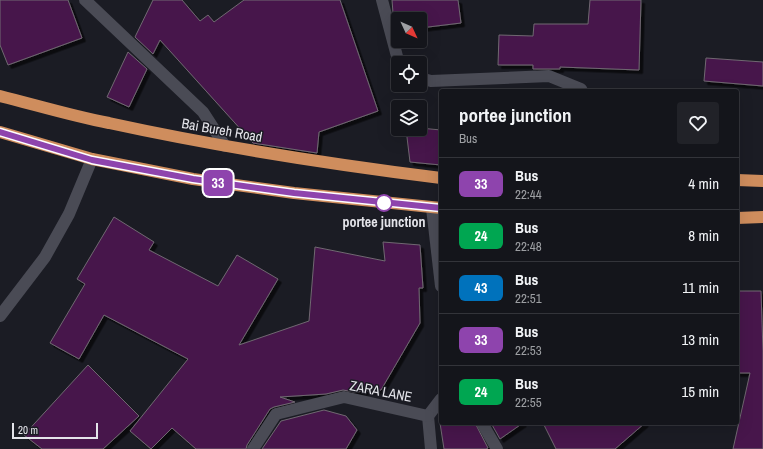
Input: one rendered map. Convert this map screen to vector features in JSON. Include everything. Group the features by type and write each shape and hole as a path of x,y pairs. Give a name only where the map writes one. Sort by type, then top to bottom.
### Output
{"highway":[{"name":"Bai Bureh Road","path":"0,96 107,123 224,146 350,167 439,178"},
{"path":"0,132 92,160 193,179 294,193 437,208"},
{"path":"739,180 763,181"},
{"path":"739,218 763,217"}],"street":[{"path":"85,0 203,112 224,146"},
{"path":"382,0 397,56"},
{"path":"427,80 431,81 549,76 581,89"},
{"path":"0,316 45,257 69,214 92,160"},
{"path":"437,208 439,247"},
{"name":"ZARA LANE","path":"253,449 276,414 344,397 428,416"},
{"path":"430,449 428,416 439,402"},
{"path":"483,425 498,449"}],"building":[{"path":"0,0 68,0 82,38 8,65 0,45"},
{"path":"153,0 182,0 200,21 208,15 214,22 244,0 340,0 378,111 319,132 317,153 253,143 160,40 153,54 135,37"},
{"path":"392,0 458,0 461,23 427,27 427,12 393,12"},
{"path":"590,0 641,0 639,70 560,67 560,69 533,69 533,65 498,65 499,35 533,36 534,24 588,24"},
{"path":"128,52 147,69 129,107 107,97"},
{"path":"706,58 763,62 763,86 704,81"},
{"path":"427,129 439,130 439,165 410,162 407,136 427,136"},
{"path":"114,217 154,242 149,250 218,286 237,255 278,279 239,345 309,321 315,247 385,261 383,242 420,245 423,288 419,288 420,323 381,390 354,392 343,390 326,394 280,397 295,402 270,409 247,445 246,449 196,449 172,428 151,449 130,431 188,359 104,315 79,359 50,343 85,284 77,279"},
{"path":"739,291 761,291 763,352 763,449 733,449 750,373 739,373"},
{"path":"88,365 139,416 103,449 42,449 24,435"},
{"path":"324,410 346,416 357,430 346,449 262,449 281,421"},
{"path":"440,425 476,425 488,448 486,449 444,449"},
{"path":"492,425 520,425 500,439"},
{"path":"544,425 643,425 615,449 556,449"}],"bus line":[{"name":"33","path":"0,132 92,160 193,179 294,193 439,208"}],"place":[{"name":"portee junction","path":"384,203"}]}
